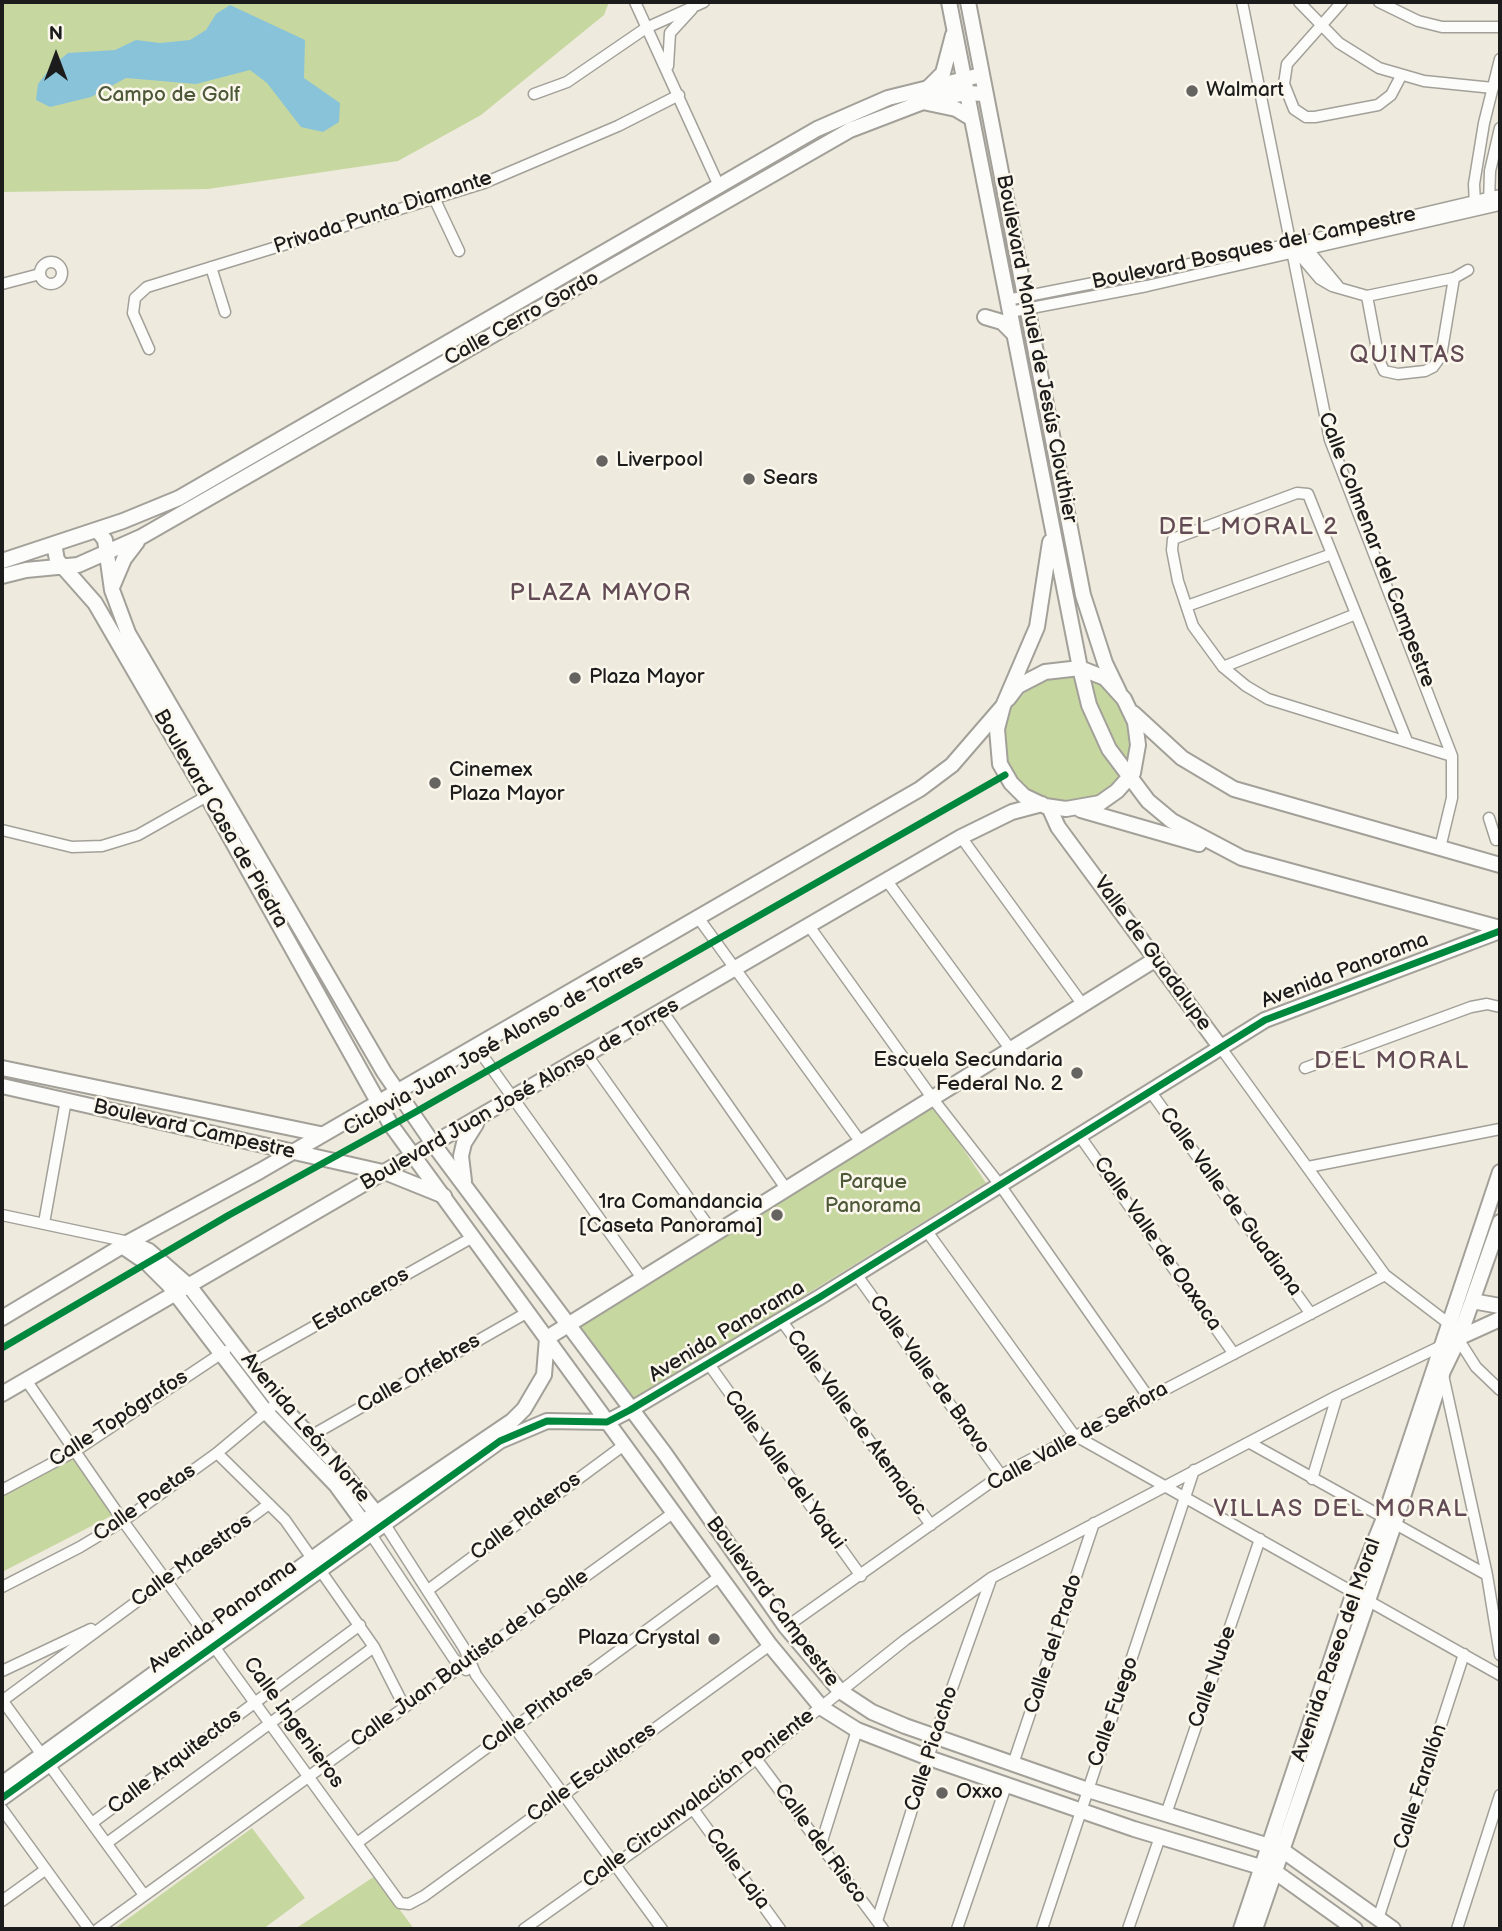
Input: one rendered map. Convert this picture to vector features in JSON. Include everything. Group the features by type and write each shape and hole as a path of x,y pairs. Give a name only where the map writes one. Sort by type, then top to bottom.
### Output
{"main road":[{"name":"Boulevard Manuel de Jesús Clouthier","path":"949,2 1080,668"},
{"name":"Boulevard Manuel de Jesús Clouthier","path":"968,2 1083,595 1105,663 1131,711"},
{"path":"929,87 943,73 954,30"},
{"name":"Calle Cerro Gordo","path":"2,576 88,562 135,540 343,424 474,344 627,261 805,154 861,125 965,86 981,75"},
{"name":"Calle Cerro Gordo","path":"2,561 123,521 179,498 719,186 859,109 929,87 965,86 985,94"},
{"path":"923,102 956,109 971,118"},
{"path":"985,317 998,320 1014,334"},
{"path":"1051,519 1049,561 1037,627 1005,702 997,729 1000,764 1005,775 1021,793 1045,806 1076,808 1242,858 1500,929"},
{"path":"123,521 115,527 115,538 119,543 135,540"},
{"name":"Boulevard Casa de Piedra","path":"97,530 105,540 112,590 128,634 273,897 378,1100"},
{"path":"112,590 135,540"},
{"name":"Boulevard Casa de Piedra","path":"54,544 57,561 66,567 95,603 207,796 397,1090"},
{"path":"2,1318 122,1242 289,1152 938,777 967,749 1018,686 1045,671 1080,668 1105,678 1119,692"},
{"path":"1080,668 1097,724 1128,778 1148,801 1172,821 1242,858"},
{"path":"1076,808 1100,803 1128,778 1135,767 1138,745 1131,711"},
{"path":"1131,711 1189,763 1234,789 1500,865"},
{"name":"Boulevard Juan José Alonso de Torres","path":"2,1394 179,1286 387,1173 961,837 1012,812 1045,806"},
{"name":"Valle de Guadalupe","path":"1045,806 1221,1048"},
{"name":"Avenida Panorama","path":"380,1518 515,1432 561,1419 607,1422 630,1410 1280,1013 1500,929"},
{"path":"547,1338 862,1144 1156,958"},
{"name":"Boulevard Campestre","path":"2,1068 320,1134"},
{"name":"Boulevard Campestre","path":"2,1086 387,1173 448,1202"},
{"name":"Boulevard Campestre","path":"397,1090 434,1145 464,1181 786,1627 840,1691 872,1712 935,1736 1088,1790 1276,1848 1393,1929"},
{"name":"Boulevard Campestre","path":"378,1100 391,1125 719,1577 821,1708 857,1730 1006,1786 1267,1869 1355,1929"},
{"path":"464,1181 461,1156 464,1143 483,1116"},
{"name":"Avenida Paseo del Moral","path":"1241,1929 1276,1848 1367,1598 1439,1347 1500,1172"},
{"path":"448,1202 473,1194"},
{"name":"Avenida Paseo del Moral","path":"1276,1848 1353,1592 1390,1519 1500,1222"},
{"name":"Avenida León Norte","path":"122,1242 149,1251 235,1345 249,1363 272,1407 309,1437 336,1464 380,1518"},
{"name":"Avenida León Norte","path":"179,1286 221,1353 272,1407 367,1528"},
{"path":"1472,1301 1500,1306"},
{"path":"1439,1347 1500,1319"},
{"name":"Avenida Panorama","path":"2,1798 47,1760 367,1528 524,1409 544,1375 547,1338"},
{"name":"Avenida Panorama","path":"2,1784 47,1760"},
{"name":"Avenida Paseo del Moral","path":"1255,1929 1267,1869"}],"street":[{"path":"635,2 719,186"},
{"name":"Calle Colmenar del Campestre","path":"1242,2 1298,251 1330,440 1448,738 1452,756 1452,798 1440,848"},
{"path":"1299,2 1319,24 1360,57 1401,76 1493,88"},
{"path":"1342,2 1294,54 1284,73 1288,99 1300,114 1315,117 1378,104 1391,94 1401,76"},
{"path":"1379,2 1418,21 1442,27 1500,27"},
{"path":"534,94 567,82 646,28 700,4"},
{"path":"668,70 670,33 700,4"},
{"path":"1475,206 1478,162 1500,59"},
{"name":"Privada Punta Diamante","path":"149,349 133,313 135,298 139,292 158,282 435,200 521,168 679,95"},
{"path":"1489,203 1490,171 1500,128"},
{"name":"Boulevard Bosques del Campestre","path":"1489,203 1500,195"},
{"path":"435,200 459,251"},
{"name":"Boulevard Bosques del Campestre","path":"1298,251 1475,206 1489,203 1500,205"},
{"name":"Boulevard Bosques del Campestre","path":"1008,306 1298,251 1475,206"},
{"path":"1298,251 1320,279 1367,296 1454,278 1468,270"},
{"path":"211,267 225,312"},
{"path":"2,284 40,274"},
{"path":"1367,296 1379,360 1384,370 1398,374 1424,371 1433,367 1441,356 1454,278"},
{"path":"1407,741 1311,499 1305,492 1173,539 1172,550 1187,606 1200,637 1223,667 1268,699 1452,756"},
{"path":"1187,606 1332,554"},
{"path":"1223,667 1356,614"},
{"path":"2,830 72,847 102,846 138,835 207,796"},
{"path":"1494,824 1496,840"},
{"path":"961,837 1083,1005"},
{"path":"887,881 1010,1050"},
{"path":"697,916 862,1144"},
{"path":"808,926 933,1099 1000,1185 1149,1398"},
{"path":"1305,1068 1471,1007 1487,1004 1500,1007"},
{"path":"663,1012 787,1190"},
{"path":"475,1045 642,1278"},
{"name":"Valle de Guadalupe","path":"1221,1048 1385,1275 1448,1323 1476,1367 1500,1390"},
{"path":"587,1055 713,1234"},
{"name":"Calle Valle de Guadiana","path":"1150,1091 1311,1314"},
{"path":"44,1223 66,1100"},
{"path":"1308,1167 1500,1129"},
{"name":"Calle Valle de Oaxaca","path":"1079,1135 1234,1354"},
{"path":"2,1215 122,1242"},
{"path":"926,1230 1074,1435 1500,1675"},
{"name":"Estanceros","path":"249,1363 473,1237"},
{"name":"Calle Valle de Bravo","path":"856,1274 1001,1475"},
{"name":"Calle Valle de Señora","path":"786,1627 1001,1475 1385,1275"},
{"name":"Calle Orfebres","path":"309,1437 528,1311"},
{"name":"Calle Valle de Atemajac","path":"781,1320 932,1525"},
{"name":"Calle Topógrafos","path":"2,1490 75,1451 235,1345"},
{"name":"Calle Circunvalación Poniente","path":"524,1929 693,1809 840,1691 991,1578 1336,1396 1439,1347"},
{"name":"Calle Valle del Yaqui","path":"708,1363 861,1576"},
{"path":"1443,1371 1487,1575 1500,1655"},
{"name":"Calle Ingenieros","path":"26,1380 123,1521 310,1775 396,1900 404,1904 415,1902"},
{"path":"1312,1479 1336,1396"},
{"name":"Calle Poetas","path":"2,1587 80,1547 123,1521 217,1453 272,1407"},
{"path":"1250,1443 1487,1575"},
{"name":"Calle Plateros","path":"428,1590 624,1445"},
{"path":"217,1453 269,1504 316,1564 374,1647 404,1706"},
{"path":"1186,1496 1194,1470"},
{"name":"Calle Fuego","path":"1042,1929 1186,1496"},
{"name":"Calle Maestros","path":"2,1700 269,1504"},
{"name":"Calle Juan Bautista de la Salle","path":"98,1929 673,1513"},
{"name":"Avenida León Norte","path":"380,1518 428,1590 470,1660 476,1675 662,1929"},
{"name":"Calle del Prado","path":"1013,1764 1094,1523"},
{"name":"Avenida León Norte","path":"367,1528 461,1667 476,1675"},
{"name":"Calle Nube","path":"1166,1814 1260,1539"},
{"name":"Calle Pintores","path":"357,1843 719,1577"},
{"name":"Calle Picacho","path":"880,1925 935,1736 991,1578"},
{"name":"Calle Maestros","path":"2,1671 113,1617"},
{"name":"Calle Arquitectos","path":"92,1823 360,1625"},
{"name":"Calle Escultores","path":"415,1902 770,1645"},
{"name":"Calle Arquitectos","path":"107,1843 374,1647"},
{"name":"Calle Farallón","path":"1378,1919 1464,1654"},
{"path":"2,1700 144,1895"},
{"path":"821,1844 857,1730"},
{"name":"Calle del Risco","path":"757,1760 880,1925"},
{"path":"957,1929 1006,1786"},
{"path":"1457,1929 1500,1795"},
{"path":"2,1809 89,1929"},
{"name":"Calle Laja","path":"693,1809 780,1929"},
{"path":"1128,1929 1160,1837"},
{"path":"2,1901 46,1870"}],"green space":[{"name":"Campo de Golf","path":"2,2 609,2 604,15 481,115 398,161 208,189 2,192"},
{"path":"1075,676 1090,728 1120,777 1094,799 1049,801 1031,793 1015,777 1004,755 1003,731 1011,708 1028,689 1045,679"},
{"path":"1089,680 1105,687 1119,699 1133,731 1127,764 1098,711"},
{"name":"Parque Panorama","path":"932,1102 986,1183 634,1401 576,1322"},
{"path":"73,1459 113,1515 2,1572 2,1496"},
{"path":"252,1828 305,1898 263,1929 114,1929"},
{"path":"375,1876 414,1929 295,1929"}],"water":[{"path":"230,5 305,40 304,78 340,103 339,122 323,132 301,127 267,83 250,70 196,84 126,78 91,97 50,107 36,100 38,84 51,67 68,53 115,50 136,40 160,43 190,40 206,30 216,14"}],"cycle path":[{"name":"Ciclovia Juan José Alonso de Torres","path":"2,1348 229,1215 412,1114 1005,775"},
{"path":"2,1798 500,1441 547,1421 607,1422 820,1297 1265,1020 1500,931"}],"place":[{"name":"Walmart","path":"1192,91"},
{"name":"Liverpool","path":"602,461"},
{"name":"Sears","path":"749,479"},
{"name":"Plaza Mayor","path":"575,678"},
{"name":"Cinemex Plaza Mayor","path":"435,783"},
{"name":"Escuela Secundaria Federal No. 2","path":"1077,1073"},
{"name":"1ra Comandancia [Caseta Panorama]","path":"777,1215"},
{"name":"Plaza Crystal","path":"714,1639"},
{"name":"Oxxo","path":"942,1793"}],"district":[{"name":"QUINTAS","path":"1408,356"},
{"name":"DEL MORAL 2","path":"1249,528"},
{"name":"PLAZA MAYOR","path":"601,594"},
{"name":"DEL MORAL","path":"1392,1062"},
{"name":"VILLAS DEL MORAL","path":"1341,1510"}]}
